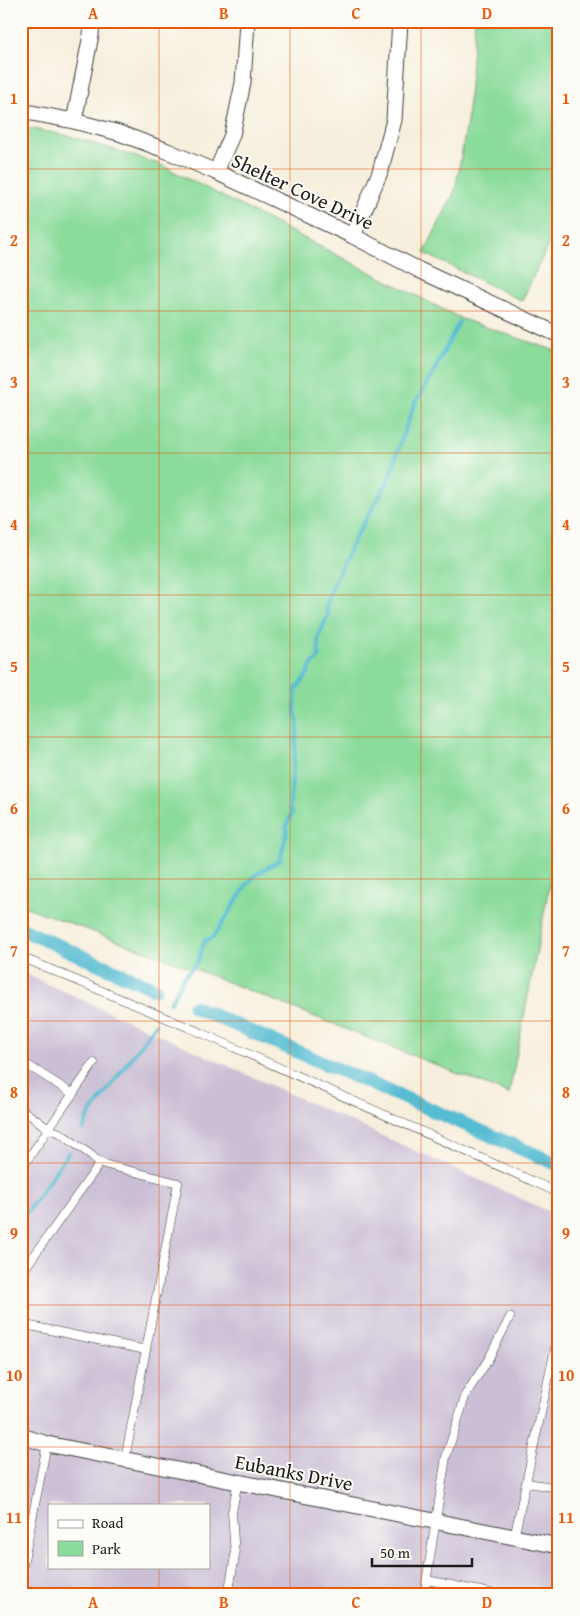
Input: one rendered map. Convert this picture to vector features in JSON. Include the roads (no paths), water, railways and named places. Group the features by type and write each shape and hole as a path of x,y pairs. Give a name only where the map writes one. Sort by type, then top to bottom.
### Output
{"street":[{"path":"74,121 92,21"},
{"path":"216,172 232,135 244,83 248,21"},
{"path":"353,236 380,172 394,120 400,21"},
{"name":"Shelter Cove Drive","path":"21,111 74,121 119,133 165,150 353,236 419,270 559,335"},
{"name":"Eubanks Drive","path":"21,1436 47,1444 559,1546"}],"lane":[{"path":"21,957 204,1034 559,1193"},
{"path":"21,1061 73,1094"},
{"path":"21,1169 94,1063"},
{"path":"21,1110 49,1129 60,1133 100,1163 178,1183 125,1459"},
{"path":"21,1274 100,1163"},
{"path":"424,1595 446,1457 466,1394 488,1360 510,1317"},
{"path":"21,1324 146,1350"},
{"path":"514,1538 559,1330"},
{"path":"21,1575 47,1444"},
{"path":"228,1595 235,1556 232,1512 238,1482"},
{"path":"527,1483 559,1488"},
{"path":"427,1580 500,1595"}],"waterway":[{"path":"170,1003 183,978 197,963 205,940 213,938 247,884 258,873 280,860 287,832 286,827 292,813 290,801 298,721 295,713 296,689 319,657 318,638 328,615 326,605 336,578 354,540 388,481 415,403 430,379 459,322"},
{"path":"21,929 155,989"},
{"path":"194,1007 559,1165"},
{"path":"83,1130 88,1117 156,1024"},
{"path":"21,1221 69,1152"}]}
